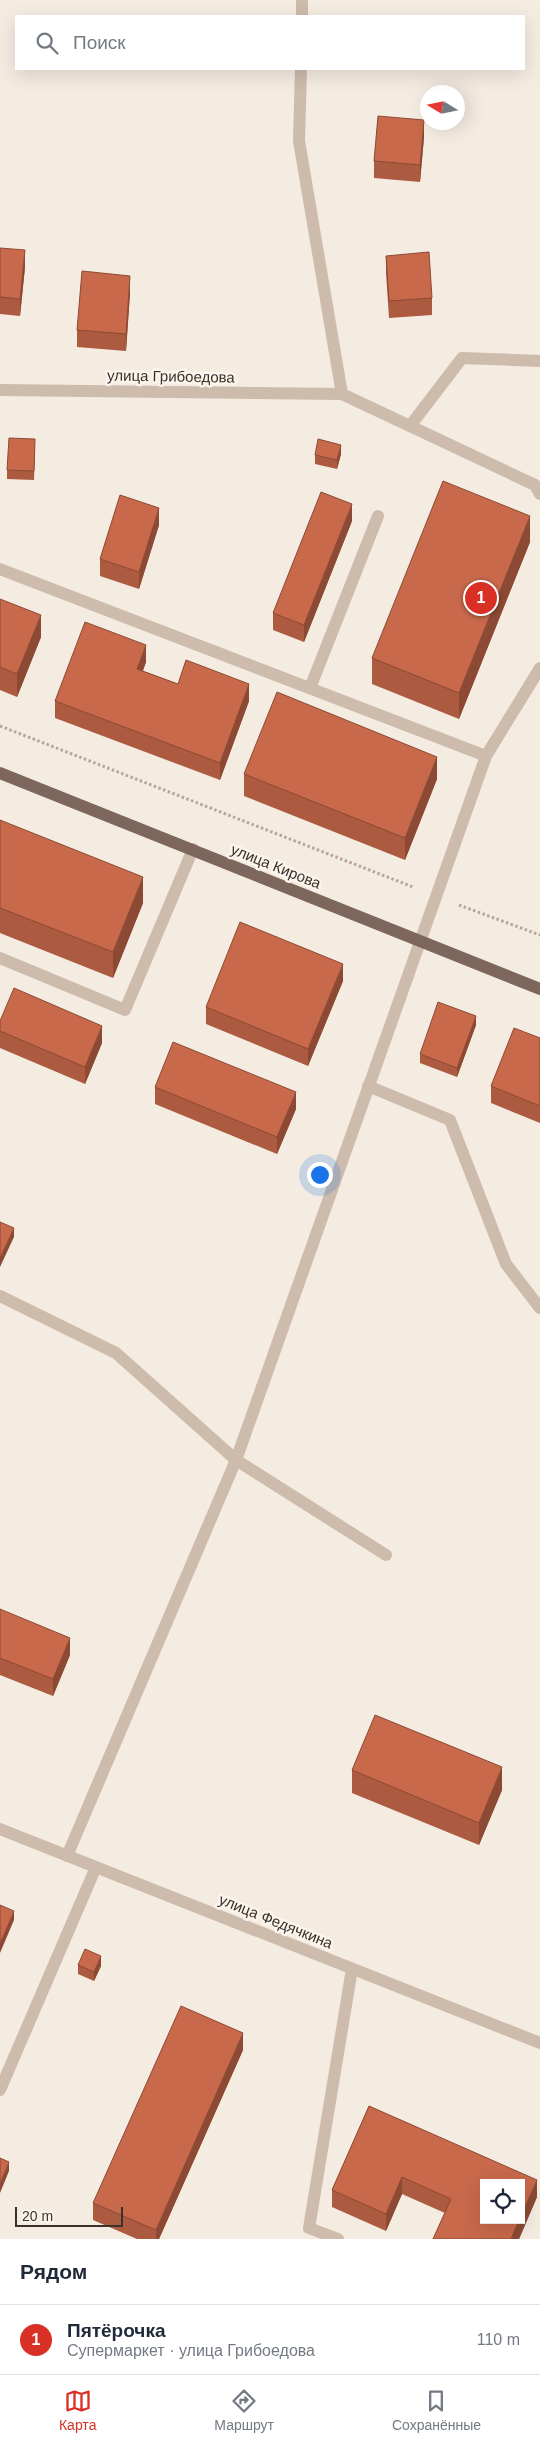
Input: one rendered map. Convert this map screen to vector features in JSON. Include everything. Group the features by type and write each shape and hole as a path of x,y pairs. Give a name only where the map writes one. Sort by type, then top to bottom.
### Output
{"main road":[{"name":"улица Кирова","path":"0,773 540,989"}],"street":[{"path":"302,0 302,15"},
{"path":"301,70 299,141 342,394 535,485 540,494"},
{"path":"410,426 462,358 540,361"},
{"name":"улица Грибоедова","path":"0,390 342,394"},
{"path":"310,688 378,516"},
{"path":"0,569 486,756"},
{"path":"67,1856 236,1460 486,756 540,668"},
{"path":"0,958 125,1010 193,849"},
{"path":"368,1086 450,1120 506,1264 540,1308"},
{"path":"0,1296 116,1353 236,1460 386,1555"},
{"name":"улица Федячкина","path":"0,1829 540,2043"},
{"path":"0,2090 96,1867"},
{"path":"338,2239 309,2228 352,1969"}],"path":[{"path":"0,726 540,936"}],"building":[{"path":"378,116 420,120 420,130 423,130 420,165 374,161"},
{"path":"0,248 25,250 20,299 0,297"},
{"path":"429,252 432,298 389,301 386,256"},
{"path":"82,271 130,276 126,334 77,330"},
{"path":"9,438 35,439 34,471 7,470"},
{"path":"318,439 341,445 337,460 315,455"},
{"path":"443,481 530,516 459,693 372,658"},
{"path":"321,492 352,504 304,625 273,613"},
{"path":"120,495 159,508 139,572 100,559"},
{"path":"0,599 41,615 17,674 0,667"},
{"path":"85,622 146,645 137,669 178,684 186,660 249,684 220,763 55,701"},
{"path":"277,692 437,757 405,838 244,774"},
{"path":"0,820 143,877 113,952 0,908"},
{"path":"240,922 343,964 308,1049 206,1007"},
{"path":"14,988 102,1026 85,1067 0,1031 0,1021"},
{"path":"438,1002 476,1016 457,1068 420,1054"},
{"path":"514,1028 540,1038 540,1106 491,1086"},
{"path":"173,1042 296,1092 277,1137 155,1087"},
{"path":"0,1222 14,1228 0,1258"},
{"path":"0,1609 70,1638 53,1679 0,1658"},
{"path":"375,1715 502,1767 479,1823 352,1770"},
{"path":"0,1905 14,1911 0,1944"},
{"path":"85,1949 101,1956 94,1972 78,1965"},
{"path":"181,2006 243,2033 156,2230 93,2203"},
{"path":"369,2106 537,2180 525,2207 525,2179 480,2179 480,2224 517,2224 511,2239 433,2239 451,2199 402,2177 386,2214 332,2190"},
{"path":"0,2158 9,2162 0,2184"}],"place":[{"name":"Пятёрочка","path":"481,598"}]}
